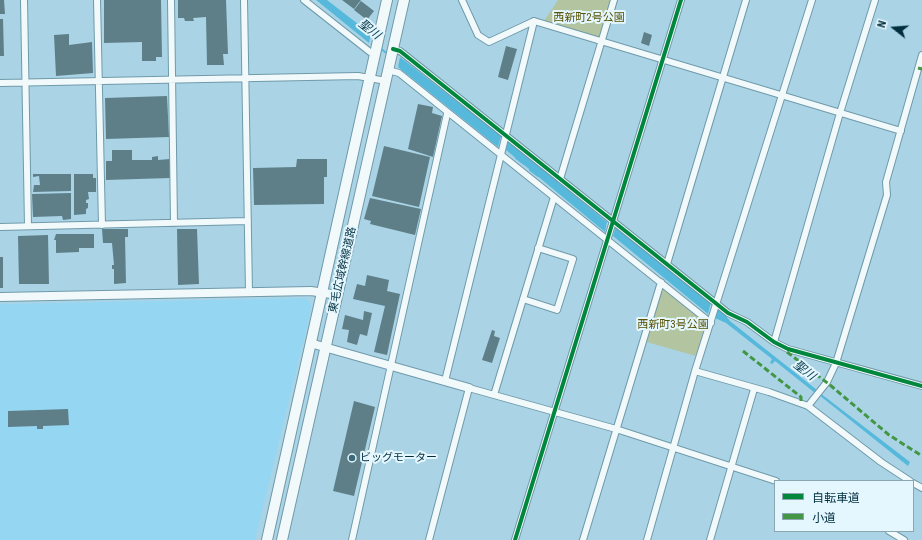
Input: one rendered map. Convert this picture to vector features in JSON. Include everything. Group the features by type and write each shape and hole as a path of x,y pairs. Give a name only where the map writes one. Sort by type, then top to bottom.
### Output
{"highway":[{"name":"東毛広域幹線道路","path":"267,540 387,0"},
{"name":"東毛広域幹線道路","path":"282,540 404,0"}],"street":[{"path":"24,0 28,226"},
{"path":"97,0 102,225"},
{"path":"171,0 174,223"},
{"path":"244,0 249,292"},
{"path":"304,0 370,52 376,53"},
{"path":"462,0 478,35 489,42 534,21 901,131"},
{"path":"560,179 614,0"},
{"path":"515,540 681,0"},
{"path":"667,264 746,0"},
{"path":"647,540 695,371 812,0"},
{"path":"774,342 840,113 875,0"},
{"path":"445,381 534,21"},
{"path":"393,49 400,51 506,138 560,179 613,223 728,313 747,322 774,342 788,349 922,386"},
{"path":"808,406 824,385 836,363 887,194 886,182 922,55"},
{"path":"389,67 447,114 502,154 554,197 609,238 661,282 712,319"},
{"path":"0,83 173,81 358,76 386,81"},
{"path":"352,540 447,114"},
{"path":"494,395 554,197"},
{"path":"0,227 248,221"},
{"path":"523,299 557,310 573,259 538,248"},
{"path":"583,540 661,282"},
{"path":"0,297 249,292 322,292 338,295"},
{"path":"310,343 616,429 774,480"},
{"path":"695,371 754,389 769,392 808,406 881,462 908,480"},
{"path":"429,540 469,388"},
{"path":"710,540 754,389"},
{"path":"891,532 904,540"}],"shaded area":[{"path":"316,0 327,0 371,34 369,43"},
{"path":"400,57 501,136 498,147 398,67"},
{"path":"508,141 607,222 605,232 506,150"},
{"path":"616,226 711,302 708,314 613,236"},
{"path":"306,298 311,304 310,314 255,540 0,540 0,304"},
{"path":"719,307 730,321 817,390 815,393 775,361 772,364 770,363 772,359 726,323 715,318"},
{"path":"820,393 910,462 908,466 819,395"}],"green space":[{"name":"西新町2号公園","path":"558,0 614,0 602,41 542,24"},
{"name":"西新町3号公園","path":"660,284 706,323 696,356 643,341"}],"building":[{"path":"0,0 4,0 5,14 0,14"},
{"path":"104,0 161,0 162,57 156,57 156,61 142,61 142,42 104,43"},
{"path":"178,0 226,0 228,54 223,54 224,65 207,65 206,17 193,18 194,21 185,21 184,18 178,18"},
{"path":"342,0 361,0 354,9"},
{"path":"361,1 374,11 367,20 354,10"},
{"path":"0,19 3,19 4,56 0,56"},
{"path":"644,32 652,35 649,46 641,43"},
{"path":"69,34 69,45 92,42 93,73 56,76 54,35"},
{"path":"506,46 517,49 508,80 498,77"},
{"path":"167,96 169,137 106,139 105,98"},
{"path":"418,104 433,107 432,113 442,116 433,157 408,149"},
{"path":"384,146 430,157 419,207 372,196"},
{"path":"112,150 132,150 132,160 152,160 152,157 158,156 158,160 170,159 170,178 106,180 106,161 112,161"},
{"path":"297,159 327,159 327,177 324,177 324,204 254,205 253,168 296,167"},
{"path":"33,174 71,174 71,191 33,192 34,185 40,185 39,176 33,177"},
{"path":"74,174 93,174 93,178 96,178 96,192 88,192 89,199 86,200 86,203 88,203 88,208 86,209 86,214 74,215"},
{"path":"71,193 71,219 63,220 62,216 33,217 32,194"},
{"path":"370,198 421,209 415,235 370,224 371,221 364,219"},
{"path":"102,229 128,229 128,237 125,237 126,283 114,284 114,269 112,269 112,265 114,265 112,243 103,243"},
{"path":"177,229 197,229 199,284 178,285"},
{"path":"56,234 94,234 94,248 79,248 79,252 56,253 56,240 54,240"},
{"path":"48,235 49,284 19,284 18,236"},
{"path":"0,257 3,257 3,288 0,288"},
{"path":"367,275 389,280 387,291 400,294 387,355 374,352 385,306 353,299 357,284 365,286"},
{"path":"364,311 372,313 367,336 360,334 357,345 347,342 349,330 342,329 345,315 363,320"},
{"path":"492,330 495,331 494,336 500,338 492,363 482,360"},
{"name":"ビッグモーター","path":"354,401 375,407 354,496 333,491"},
{"path":"68,409 69,425 43,426 43,429 37,429 37,426 8,427 8,411"}],"waterway":[{"name":"聖川","path":"380,48 389,55"},
{"name":"聖川","path":"516,158 524,164"},
{"name":"聖川","path":"530,170 538,176"}],"marked path":[{"path":"918,68 922,69"},
{"path":"743,351 801,397 801,404"},
{"path":"787,352 830,385 889,435 922,456"}],"cycle path":[{"path":"515,540 681,0"},
{"path":"393,49 400,51 728,313 747,322 774,342 788,349 922,386"}],"place":[{"name":"ビッグモーター","path":"352,458"}]}
